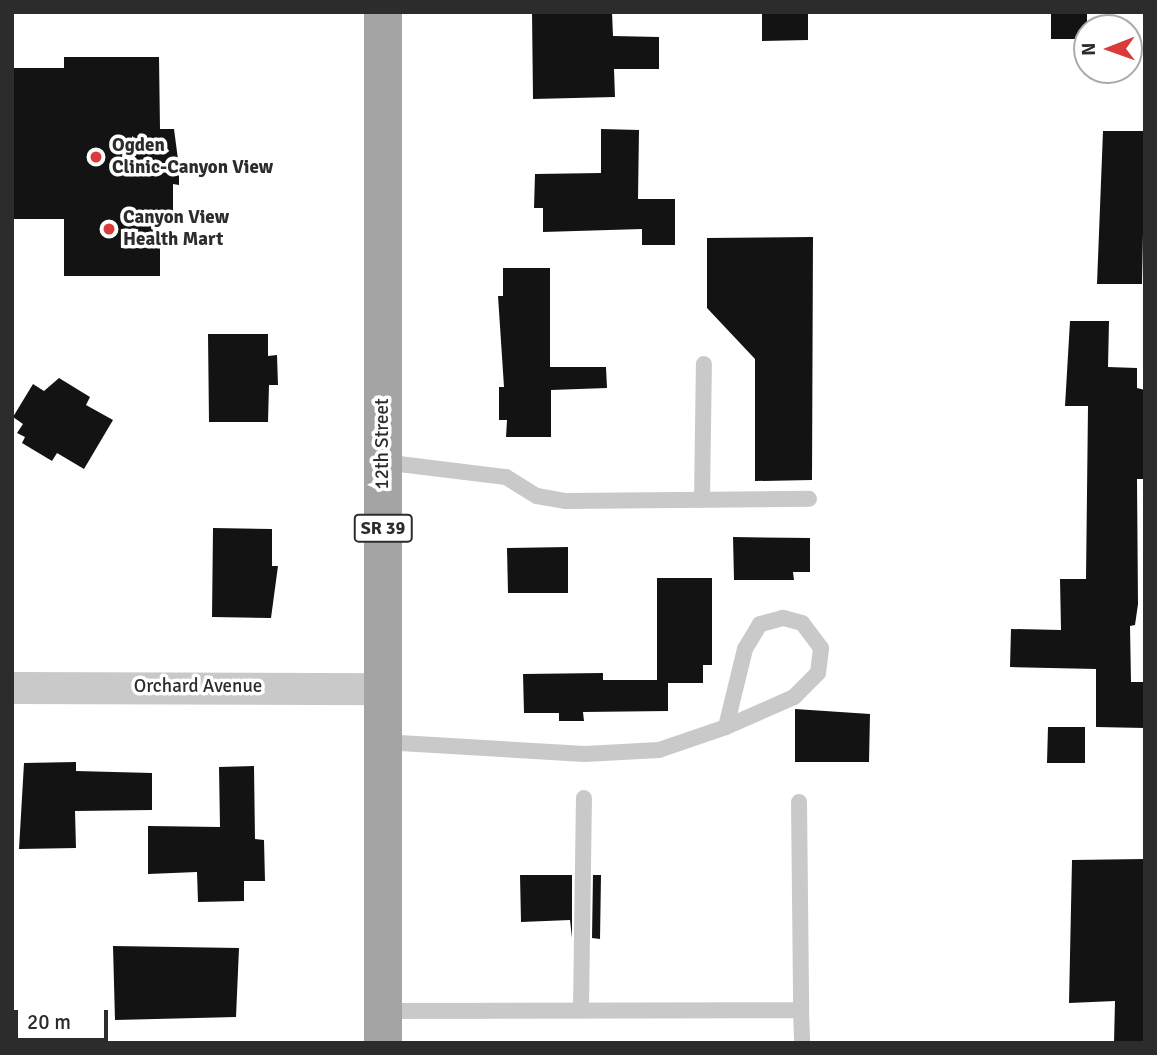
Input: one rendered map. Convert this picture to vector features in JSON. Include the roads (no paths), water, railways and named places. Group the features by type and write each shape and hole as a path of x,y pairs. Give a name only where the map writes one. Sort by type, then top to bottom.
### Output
{"main road":[{"name":"12th Street","path":"383,12 383,1027"}],"street":[{"name":"Orchard Avenue","path":"12,688 383,689"}],"lane":[{"path":"702,500 704,364"},
{"path":"383,462 506,477 537,496 565,500 809,499"},
{"path":"383,742 597,753 659,750 726,727 794,697 818,673 821,648 802,623 783,618 760,624 745,649 726,727"},
{"path":"581,1009 584,798"},
{"path":"799,802 802,1043"},
{"path":"383,1027 581,1009 800,1010"}],"place":[{"name":"Ogden Clinic-Canyon View","path":"96,157"},
{"name":"Canyon View Health Mart","path":"109,229"}]}
